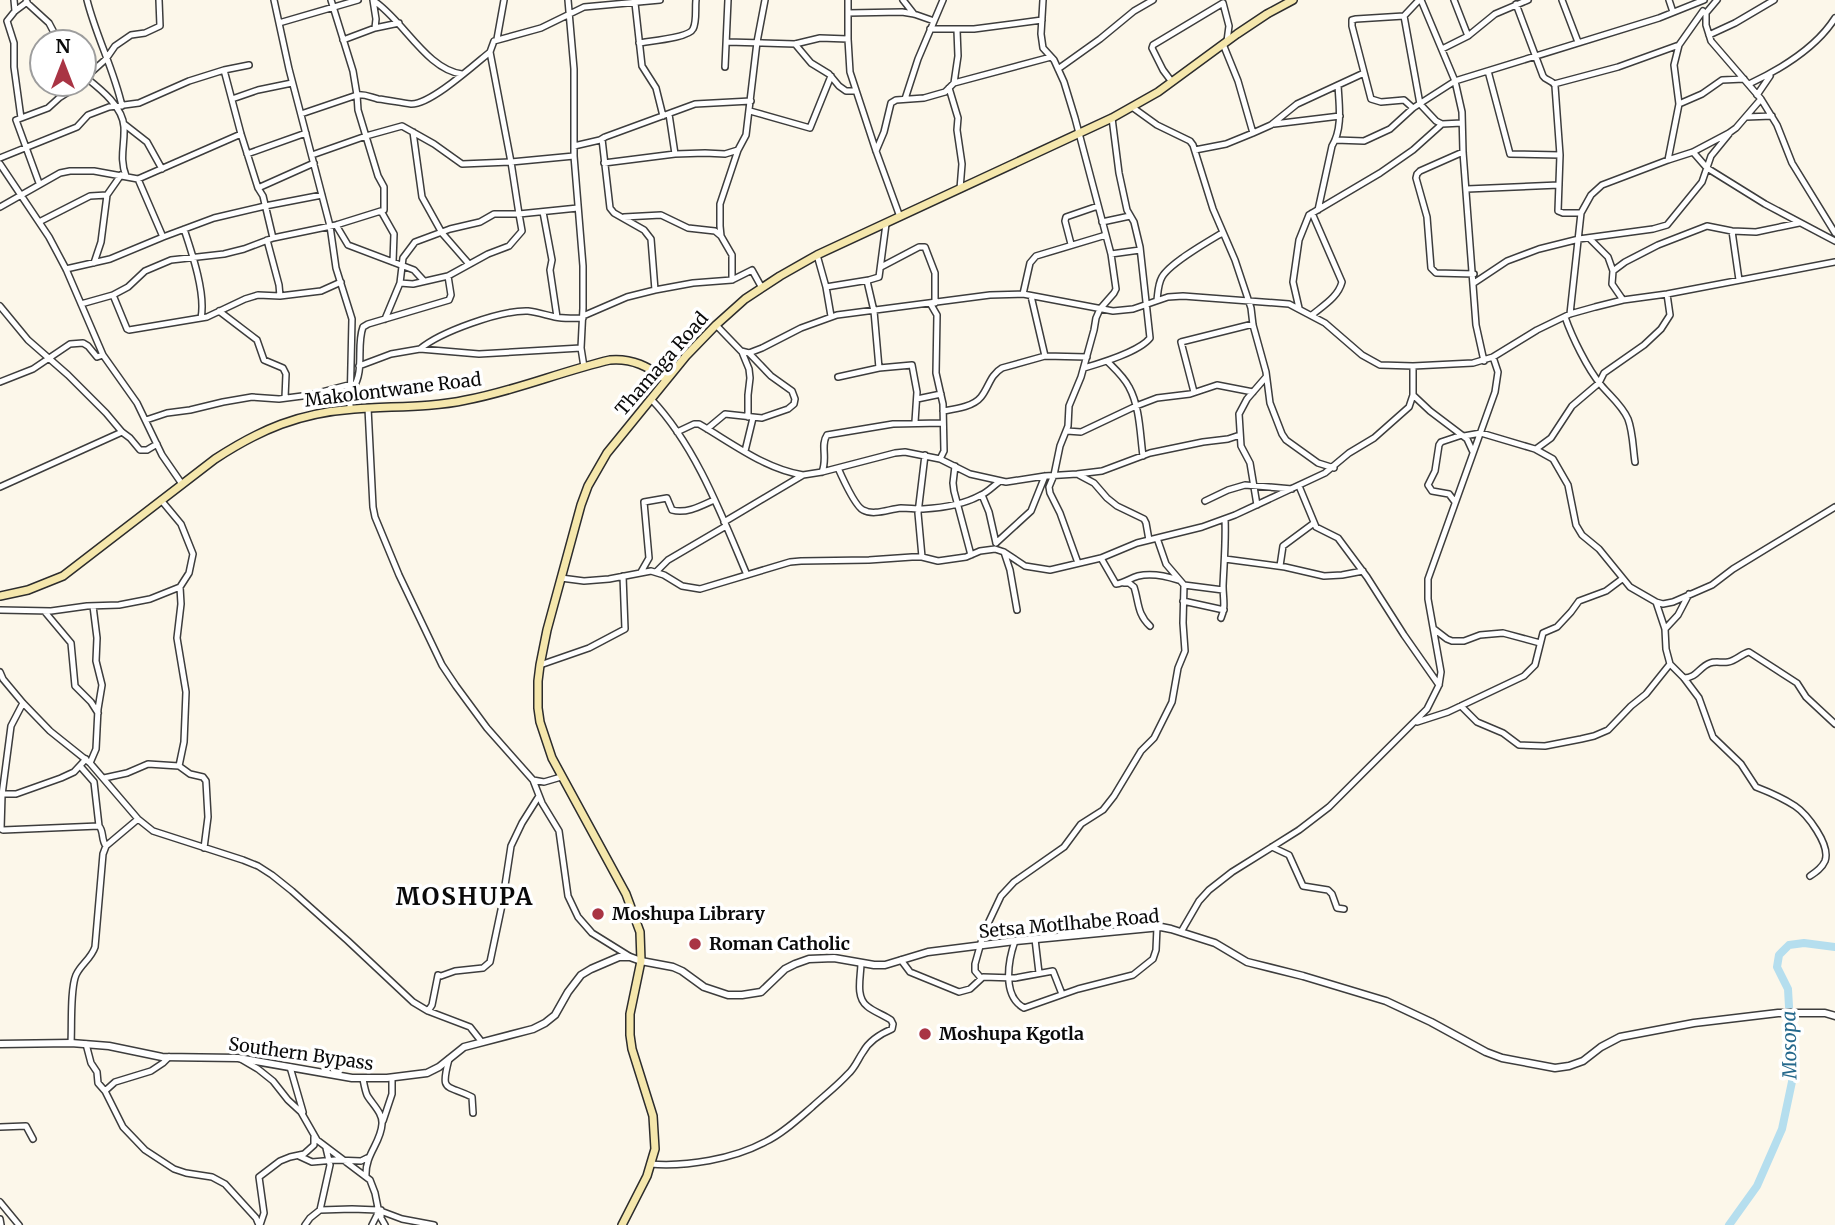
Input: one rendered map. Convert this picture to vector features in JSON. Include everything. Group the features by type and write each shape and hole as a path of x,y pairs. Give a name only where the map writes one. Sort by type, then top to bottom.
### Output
{"main road":[{"name":"Thamaga Road","path":"622,1225 646,1177 655,1149 652,1108 632,1049 630,1035 630,1014 641,961 640,932 626,894 552,758 540,722 537,693 540,665 561,578 588,486 613,444 666,379 716,325 745,299 817,255 1112,118 1172,82 1277,4 1293,0"},
{"name":"Makolontwane Road","path":"0,597 28,590 63,576 182,484 263,430 303,417 350,409 466,400 610,360 628,360 648,367 666,379"}],"street":[{"path":"15,0 15,11"},
{"path":"87,0 100,44 117,86 124,124 123,176 107,195 101,242 94,263"},
{"path":"98,67 107,59 112,48 131,35 145,33 160,26 159,0"},
{"path":"274,0 292,83 333,226 336,268 353,323 350,409"},
{"path":"81,304 113,295 128,287 145,271 172,260 244,249 270,239 333,226 385,208 385,190 378,176 357,107 353,71 331,0"},
{"path":"279,23 358,0"},
{"path":"373,0 440,65 448,71 462,74"},
{"path":"373,0 375,28"},
{"path":"497,40 504,0"},
{"path":"568,0 574,69 574,156 583,266 583,367"},
{"path":"400,283 413,284 448,276 509,246 522,232 490,52 494,41 541,28 584,8 660,0"},
{"path":"639,43 691,32 694,28 696,0"},
{"path":"725,67 728,0"},
{"path":"721,236 720,204 738,149 747,135 757,42 765,0"},
{"path":"848,0 850,72 900,218"},
{"path":"903,0 914,14"},
{"path":"905,99 918,59 943,0"},
{"path":"1043,0 1041,41 1058,69 1075,118 1111,254 1115,291 1096,318 1079,385 1069,405 1067,431 1049,487 1078,563"},
{"path":"1058,69 1134,11 1153,0"},
{"path":"1413,108 1404,100 1371,100 1352,20 1404,16 1420,0 1455,80 1462,112 1477,328 1484,361"},
{"path":"1454,0 1468,36"},
{"path":"1442,49 1468,36 1495,14 1528,0"},
{"path":"1562,0 1578,42"},
{"path":"1669,0 1673,12"},
{"path":"1335,140 1368,140 1393,128 1413,108 1455,80 1659,18 1704,0"},
{"path":"1668,160 1679,104 1674,65 1679,44 1717,0"},
{"path":"1709,35 1774,0"},
{"path":"21,118 14,43 7,21 26,1 52,28"},
{"path":"1172,82 1156,57 1153,45 1223,2 1229,26 1225,43 1253,133"},
{"path":"635,3 642,66 656,88 666,115 675,154"},
{"path":"1516,4 1545,79 1554,84 1610,70 1679,44"},
{"path":"1685,8 1705,11"},
{"path":"1705,11 1709,35 1714,46 1749,84 1772,116 1792,163 1835,233"},
{"path":"848,13 896,12 914,14 934,21"},
{"path":"1404,16 1420,104 1441,124 1462,123"},
{"path":"1749,84 1772,74 1817,41 1835,18"},
{"path":"930,29 1007,26 1042,20"},
{"path":"343,40 375,28 399,23"},
{"path":"957,30 958,56 952,85 962,164 960,189"},
{"path":"727,42 795,44 820,38 848,39"},
{"path":"795,44 811,63 831,76 842,89 856,91"},
{"path":"301,114 357,95 414,104 433,97 490,52"},
{"path":"876,151 891,103 945,92 952,85 1051,57"},
{"path":"0,158 77,127 88,115 139,103 190,81 249,65"},
{"path":"224,70 247,154 263,196 280,296"},
{"path":"1488,71 1510,154 1560,155"},
{"path":"1195,150 1226,144 1271,125 1297,104 1364,74"},
{"path":"1474,284 1507,261 1539,249 1579,239 1667,225 1702,182 1711,156 1746,117 1772,74"},
{"path":"750,111 810,128 831,76"},
{"path":"1679,104 1702,94 1722,80 1744,79"},
{"path":"232,99 292,83"},
{"path":"1554,84 1560,155 1558,211 1581,214"},
{"path":"1312,315 1335,295 1342,282 1315,211 1340,116 1338,86"},
{"path":"98,89 119,106"},
{"path":"39,183 16,121 48,108 59,98"},
{"path":"574,146 602,139 701,103 751,101"},
{"path":"1132,107 1157,125 1190,141 1248,300 1270,403 1283,437 1318,463 1334,468"},
{"path":"1271,125 1340,116"},
{"path":"1746,117 1772,116"},
{"path":"1084,368 1119,357 1149,340 1140,250 1134,222 1126,210 1112,118"},
{"path":"124,124 147,142 162,169"},
{"path":"1299,308 1293,282 1299,240 1307,219 1315,211 1413,150 1441,124"},
{"path":"312,155 398,126 406,127 462,164 574,156"},
{"path":"413,132 420,191 442,233 469,264"},
{"path":"247,154 306,133"},
{"path":"1635,462 1629,421 1620,406 1599,383 1573,338 1568,316 1581,214 1587,201 1602,185 1693,152 1729,133"},
{"path":"0,207 60,173 70,170 94,171 138,179 241,134"},
{"path":"602,139 610,208 644,230 651,239 655,290"},
{"path":"604,163 675,154 726,154 738,149"},
{"path":"1463,152 1420,171 1416,178 1427,217 1432,268 1436,273 1474,274"},
{"path":"1693,152 1707,168 1799,223 1835,241"},
{"path":"258,188 314,163"},
{"path":"0,164 50,237 103,355 137,403 162,455 182,484"},
{"path":"138,179 163,237"},
{"path":"1466,189 1559,185"},
{"path":"40,222 90,196 107,195"},
{"path":"66,269 110,259 214,218 322,195"},
{"path":"1071,244 1066,217 1098,206"},
{"path":"385,318 400,283 404,258 413,243 480,222 499,213 519,214 578,208"},
{"path":"381,211 394,234 393,262"},
{"path":"543,212 552,260 550,270 556,317"},
{"path":"622,217 661,215 688,228 715,231 732,255 732,280"},
{"path":"1101,222 1130,216"},
{"path":"1613,271 1658,245 1707,226 1756,232 1799,223"},
{"path":"826,287 879,277 886,224"},
{"path":"333,226 348,246 414,270 424,281"},
{"path":"184,229 194,258 201,318"},
{"path":"1732,231 1739,280"},
{"path":"1157,300 1158,285 1164,274 1195,249 1222,233"},
{"path":"1023,295 1032,259 1042,252 1106,235"},
{"path":"1589,238 1606,253 1613,271 1612,284 1623,300"},
{"path":"881,267 919,247 925,247 935,273 932,303 937,315 936,365 943,411 944,451 940,459"},
{"path":"1111,254 1140,250"},
{"path":"817,255 831,316"},
{"path":"749,353 831,316 990,295 1031,296 1118,311 1182,296 1282,302 1299,308 1332,328 1373,362 1390,366 1473,363 1493,357 1538,330 1568,316 1623,300 1835,262"},
{"path":"420,349 429,341 457,328 515,312 583,317 627,297 694,283 732,280 752,270 762,288"},
{"path":"146,420 159,415 252,397 285,398 352,388 357,383 363,327 449,300 451,295 448,276"},
{"path":"867,281 874,311 879,368"},
{"path":"113,295 129,330 201,318 258,295 280,296 323,291 341,282"},
{"path":"1535,449 1551,438 1572,407 1599,383 1604,373 1644,345 1661,329 1670,315 1667,294"},
{"path":"1031,296 1045,356"},
{"path":"0,306 28,340 106,412 140,450 147,450 157,444"},
{"path":"219,311 257,341 264,360 280,366 285,371 285,398"},
{"path":"1194,392 1181,342 1253,324"},
{"path":"716,325 741,351 749,369 751,418 745,451"},
{"path":"0,382 33,369 78,342 88,346 97,357 103,355"},
{"path":"359,366 391,354 420,349 479,354 581,348"},
{"path":"708,429 725,414 762,418 788,409 794,404 793,391 771,376 749,353 741,351"},
{"path":"943,411 961,408 976,401 983,395 998,369 1045,356 1087,357"},
{"path":"1181,932 1199,901 1209,890 1329,807 1427,709 1439,684 1441,671 1428,599 1428,579 1498,382 1499,372 1493,357"},
{"path":"1107,361 1129,385 1136,406 1143,456"},
{"path":"838,377 879,368 912,365 917,399 915,422"},
{"path":"561,578 584,581 656,572 691,589 712,587 790,562 922,557 938,561 999,549 1025,566 1044,570 1101,558 1149,540 1225,519 1334,468 1349,453 1374,438 1406,411 1413,395 1413,366"},
{"path":"1257,505 1250,463 1243,450 1240,435 1239,414 1247,399 1266,376"},
{"path":"1067,431 1081,432 1157,398 1221,385 1253,392"},
{"path":"917,399 941,394"},
{"path":"1413,395 1463,436 1473,453"},
{"path":"651,399 665,413 677,432 714,499 747,575"},
{"path":"368,408 373,507 399,575 442,665 487,728 533,780 559,831 568,896 578,916 592,933 629,957 641,961"},
{"path":"822,472 826,460 824,441 827,435 883,425 942,423"},
{"path":"677,432 697,424 764,463 803,475"},
{"path":"0,487 122,432"},
{"path":"1455,502 1449,494 1432,491 1428,485 1435,471 1438,444 1481,433 1550,456 1568,485 1579,530 1599,549 1630,587 1656,602 1668,604 1712,585 1733,569 1835,507"},
{"path":"656,572 675,556 803,475 895,453 905,452 940,459 970,474 1000,482 1013,482 1109,469 1143,456 1240,435"},
{"path":"922,557 918,522 925,456"},
{"path":"955,466 953,483 956,504 971,555"},
{"path":"838,468 857,505 862,510 877,512 969,501 1000,482"},
{"path":"784,470 786,485"},
{"path":"1077,474 1094,483 1117,506 1144,519 1149,540"},
{"path":"999,549 1031,511 1045,476"},
{"path":"1205,501 1237,486 1252,484 1296,488"},
{"path":"1296,488 1314,523 1319,529 1338,538 1439,684"},
{"path":"982,495 999,549 1010,570 1017,610"},
{"path":"641,572 649,558 645,502 667,498 672,510 677,512 701,506 714,499"},
{"path":"0,610 45,611 119,605 150,599 180,587 189,573 193,554 181,524 161,500"},
{"path":"1221,618 1224,610 1225,519"},
{"path":"1280,566 1283,546 1314,523"},
{"path":"981,978 975,968 980,945 1005,890 1064,847 1081,824 1102,810 1114,796 1141,751 1154,738 1174,696 1178,668 1185,651 1182,582 1166,564 1157,538"},
{"path":"1101,558 1116,584 1129,583 1134,587 1137,605 1145,622 1150,626"},
{"path":"1226,559 1280,566 1324,576 1363,571"},
{"path":"1154,575 1166,564"},
{"path":"1124,583 1138,576 1154,575 1223,590"},
{"path":"540,665 589,648 625,629 623,576"},
{"path":"1414,723 1461,706 1524,676 1535,665 1544,633 1566,619 1579,601 1606,591 1622,579"},
{"path":"179,766 184,742 186,692 177,638 180,587"},
{"path":"1665,629 1678,615 1689,594"},
{"path":"1184,601 1224,610"},
{"path":"1656,602 1665,629 1670,664 1699,698 1710,733 1741,764 1756,787 1767,790 1797,807 1821,837 1826,859 1810,876"},
{"path":"1,794 16,794 74,772 88,761 96,749 97,713 102,685 96,660 97,638 93,606"},
{"path":"45,611 71,643 75,686 91,702 97,713"},
{"path":"1434,629 1452,641 1500,633 1541,643"},
{"path":"1684,678 1691,678 1709,663 1729,662 1744,652 1749,652 1797,683 1807,697 1835,723"},
{"path":"1461,706 1477,722 1503,733 1519,745 1545,746 1581,739 1608,730 1646,694 1670,664"},
{"path":"0,671 3,679 23,703 50,731 88,761 138,819 153,831 250,863 272,875 406,996 428,1011 470,1027 481,1041"},
{"path":"23,703 11,726 1,794 0,827 3,830 99,825"},
{"path":"104,778 127,773 148,764 179,766 190,774 203,777 206,781 208,817 204,848"},
{"path":"80,766 94,782 99,825 106,846"},
{"path":"533,780 544,782 561,777"},
{"path":"428,1011 432,1005 438,975 483,968 490,962 511,846 539,796"},
{"path":"71,1043 74,984 77,973 90,958 95,947 101,863 106,846 138,819"},
{"path":"1272,847 1290,855 1303,887 1328,890 1337,908 1344,908"},
{"path":"1015,941 1008,967 1009,978 1012,995 1024,1008 1062,994 1133,975 1153,959 1157,928"},
{"name":"Setsa Motlhabe Road","path":"641,961 673,967 716,992 742,995 761,992 785,969 809,959 834,958 885,965 928,952 980,945 1157,928 1171,929 1215,943 1247,962 1386,1001 1502,1058 1555,1068 1583,1061 1620,1037 1694,1023 1778,1013 1825,1013 1835,1016"},
{"path":"1035,939 1039,973"},
{"name":"Southern Bypass","path":"0,1044 86,1044 169,1057 238,1058 363,1079 392,1078 427,1073 439,1067 464,1046 533,1029 545,1023 555,1016 580,975 604,962 629,957"},
{"path":"901,960 910,972 959,992 970,989 987,976 1009,978 1051,971 1054,972 1062,994"},
{"path":"650,1164 678,1165 703,1161 760,1145 799,1118 847,1076 866,1047 892,1029 893,1024 861,999 861,963"},
{"path":"86,1044 91,1063 97,1072 98,1083 105,1091 123,1127 145,1150 180,1172 212,1177 225,1184 260,1225"},
{"path":"105,1091 115,1082 151,1071 169,1057"},
{"path":"238,1058 267,1076 304,1115"},
{"path":"449,1059 445,1083 447,1087 472,1097 472,1113"},
{"path":"260,1225 264,1213 259,1177 280,1161 307,1153 315,1143 290,1067"},
{"path":"366,1176 368,1158 378,1138 392,1094 392,1078"},
{"path":"363,1079 367,1094 383,1121"},
{"path":"0,1127 26,1126 33,1139"},
{"path":"314,1136 341,1160 366,1176 372,1185 385,1225"},
{"path":"305,1225 320,1210 330,1167 326,1148"},
{"path":"297,1156 312,1162 361,1161 368,1158"},
{"path":"1,1203 1,1225"},
{"path":"1,1203 19,1225"},
{"path":"320,1210 380,1210 402,1219 434,1225"},
{"path":"372,1225 380,1210"}],"waterway":[{"name":"Mosopa","path":"1729,1225 1757,1186 1782,1129 1793,1077 1788,989 1777,967 1779,955 1789,945 1804,943 1835,947"}],"place":[{"name":"Moshupa Library","path":"598,914"},
{"name":"Roman Catholic","path":"695,944"},
{"name":"Moshupa Kgotla","path":"925,1034"}],"district":[{"name":"MOSHUPA","path":"465,897"}]}
